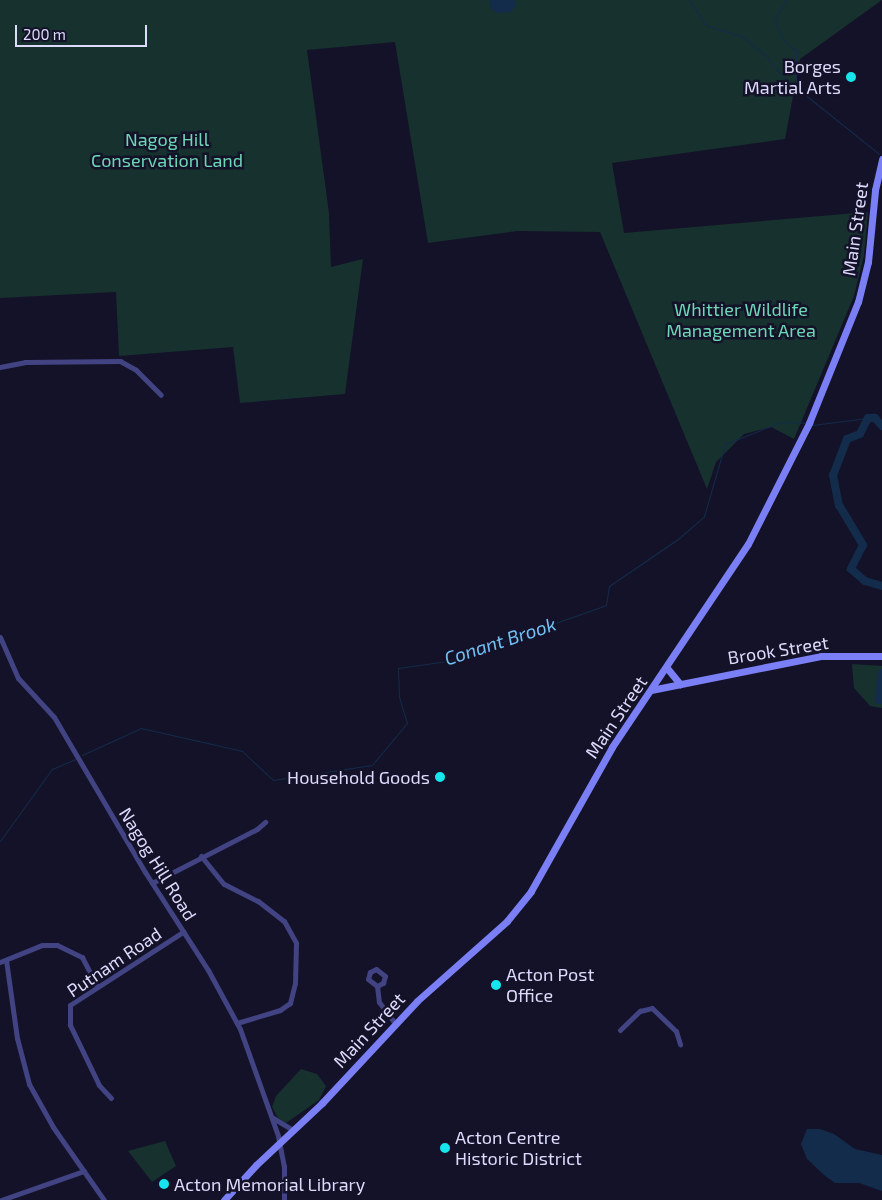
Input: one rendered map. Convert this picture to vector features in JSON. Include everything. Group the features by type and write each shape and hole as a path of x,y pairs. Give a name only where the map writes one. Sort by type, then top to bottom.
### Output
{"main road":[{"name":"Main Street","path":"224,1200 278,1144 322,1103 395,1023 507,920 531,892 582,796 748,544 828,380 858,302 868,262 875,190 882,159"},
{"name":"Brook Street","path":"652,690 821,656 881,656"},
{"path":"667,668 680,684"}],"street":[{"path":"0,367 25,362 120,361 136,370 161,395"},
{"name":"Nagog Hill Road","path":"0,637 18,678 54,717 237,1023 273,1118 284,1166 284,1200"},
{"path":"152,883 254,830 265,822"},
{"path":"201,856 224,884 258,902 284,920 296,943 295,990 290,1003 283,1009 237,1023"},
{"name":"Putnam Road","path":"111,1098 99,1085 68,1020 70,1005 183,932"},
{"path":"97,986 82,957 57,944 42,945 3,961 22,1067 42,1109 104,1200"},
{"path":"377,986 379,1002 395,1023"},
{"path":"620,1030 640,1011 652,1008 676,1031 680,1044"},
{"path":"273,1118 293,1130"},
{"path":"0,1200 84,1170"}],"green space":[{"path":"0,0 882,0 800,59 785,139 612,163 624,233 868,212 864,255 854,296 794,439 771,427 744,434 716,462 707,489 600,232 517,231 428,243 395,42 307,50 329,213 331,267 363,259 345,394 240,403 233,347 119,356 116,292 0,298"},
{"path":"852,664 882,666 882,708 870,706 854,688"},
{"path":"301,1069 317,1074 326,1086 319,1100 286,1123 278,1118 272,1107 276,1096"},
{"path":"165,1141 176,1166 152,1182 128,1151"}],"water":[{"path":"490,0 515,0 516,5 511,12 498,13 491,9"},
{"path":"807,1129 820,1129 834,1134 855,1149 882,1155 882,1191 859,1183 835,1183 824,1175 807,1159 801,1144"}],"waterway":[{"path":"689,0 706,25 743,37 767,57 783,77 879,154"},
{"path":"786,0 774,19 783,39 796,51 796,86"},
{"name":"Conant Brook","path":"812,425 868,418"},
{"path":"882,426 875,418 868,418 860,434 847,439 833,475 839,505 863,545 851,569 865,581 882,586"},
{"name":"Conant Brook","path":"82,755 141,728 242,751 273,780 372,765 407,723 399,697 398,668 448,661 606,605 609,586 678,539 704,516 725,444 781,422 805,423"},
{"path":"882,673 879,700 882,700"},
{"name":"Conant Brook","path":"0,841 52,769 75,759"}],"place":[{"name":"Borges Martial Arts","path":"851,77"},
{"name":"Household Goods","path":"440,777"},
{"name":"Acton Post Office","path":"496,985"},
{"name":"Acton Centre Historic District","path":"445,1148"},
{"name":"Acton Memorial Library","path":"164,1184"}],"park label":[{"name":"Nagog Hill Conservation Land","path":"167,150"},
{"name":"Whittier Wildlife Management Area","path":"741,320"}]}
